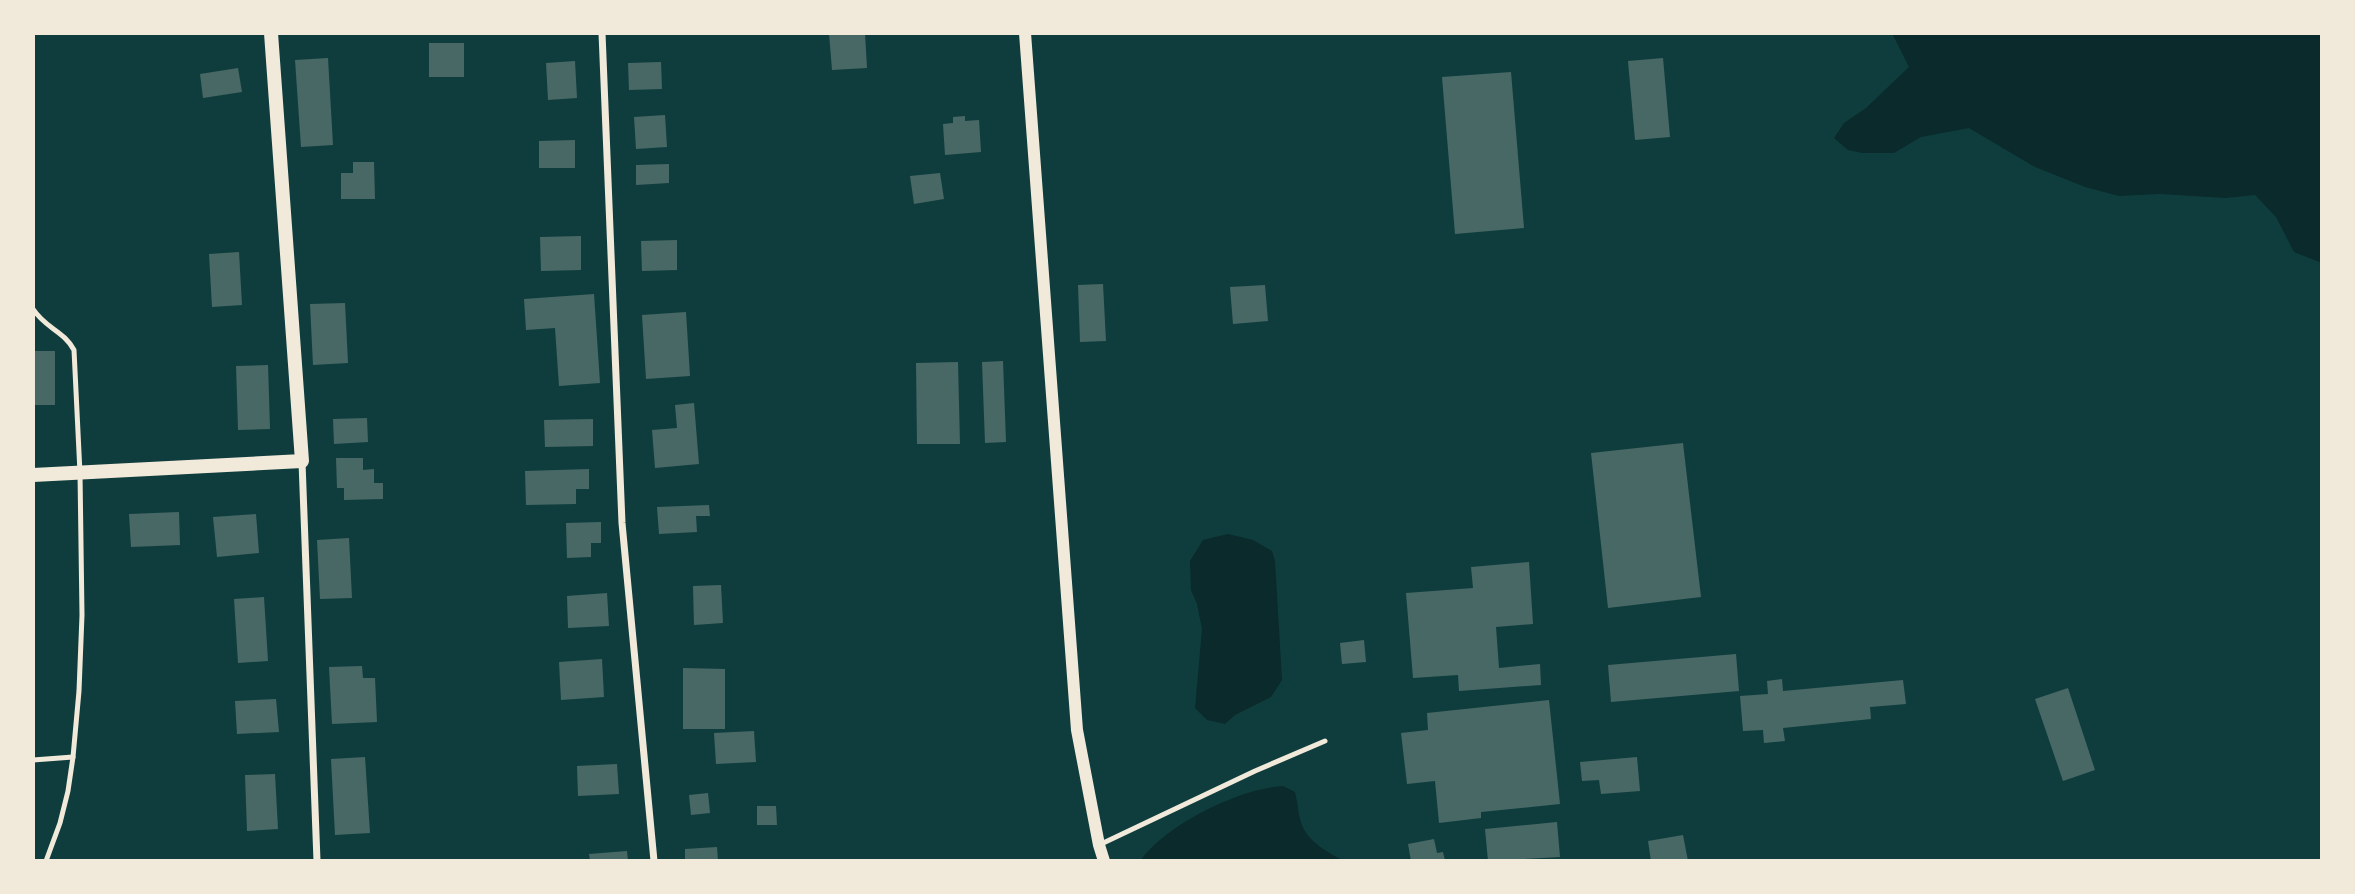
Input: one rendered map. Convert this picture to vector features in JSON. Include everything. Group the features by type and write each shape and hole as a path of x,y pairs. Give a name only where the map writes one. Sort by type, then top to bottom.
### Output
{"main road":[{"path":"33,475 302,461 271,33"}],"street":[{"path":"603,33 622,523 653,861"},
{"path":"1024,33 1077,730 1104,861"},
{"path":"302,461 317,861"}],"lane":[{"path":"33,309 41,322 68,339 74,350 80,473 82,615 74,757 60,823 46,861"},
{"path":"1099,845 1325,741"},
{"path":"33,760 74,757"}],"water":[{"path":"1892,33 2322,33 2322,263 2294,252 2276,217 2255,195 2226,198 2160,194 2119,196 2085,187 2035,167 1969,128 1921,137 1894,153 1848,150 1834,138 1844,123 1866,108 1909,67"},
{"path":"1228,534 1253,540 1272,551 1275,561 1282,680 1271,697 1235,715 1225,724 1207,720 1195,708 1202,629 1191,590 1190,561 1203,540"},
{"path":"1283,786 1295,792 1301,821 1309,837 1344,861 1140,861 1167,834 1205,811 1245,794"}],"building":[{"path":"829,33 865,33 867,68 832,70"},
{"path":"429,43 464,43 464,77 429,77"},
{"path":"328,58 333,145 301,147 295,60"},
{"path":"1663,58 1670,137 1635,140 1628,61"},
{"path":"575,61 577,98 548,100 546,63"},
{"path":"661,62 662,89 629,90 628,63"},
{"path":"238,68 242,92 203,98 200,74"},
{"path":"1511,72 1524,228 1455,234 1442,77"},
{"path":"665,115 667,147 636,149 634,117"},
{"path":"965,116 965,121 979,120 981,152 945,155 943,124 953,123 953,117"},
{"path":"575,140 575,168 539,168 539,141"},
{"path":"353,162 374,162 375,199 341,199 341,173 353,173"},
{"path":"669,164 669,183 636,185 636,165"},
{"path":"940,173 944,199 914,204 910,176"},
{"path":"581,236 581,270 541,271 540,237"},
{"path":"677,240 677,270 642,271 641,241"},
{"path":"239,252 242,305 212,307 209,254"},
{"path":"1103,284 1106,341 1080,342 1078,285"},
{"path":"1265,285 1268,321 1233,324 1230,287"},
{"path":"594,294 600,383 559,386 555,328 526,330 524,299"},
{"path":"345,303 348,363 313,365 310,304"},
{"path":"686,312 690,376 646,379 642,315"},
{"path":"33,351 55,351 55,405 33,405"},
{"path":"1003,361 1006,442 985,443 982,362"},
{"path":"958,362 960,444 917,444 916,363"},
{"path":"268,365 270,429 238,430 236,366"},
{"path":"694,403 699,464 655,468 652,430 677,428 675,405"},
{"path":"367,418 368,442 334,444 333,419"},
{"path":"593,419 593,446 545,447 544,420"},
{"path":"1683,443 1701,597 1608,608 1591,453"},
{"path":"336,458 363,458 363,470 374,469 374,483 383,483 383,499 344,500 344,488 337,488"},
{"path":"589,469 589,489 576,489 576,504 526,505 525,471"},
{"path":"709,505 710,516 696,516 697,532 659,534 657,507"},
{"path":"179,512 180,545 131,547 129,514"},
{"path":"256,514 259,553 217,557 213,517"},
{"path":"601,522 601,543 591,543 591,557 567,558 566,523"},
{"path":"349,538 352,598 320,599 317,540"},
{"path":"1529,562 1533,624 1496,627 1499,668 1540,664 1541,685 1459,691 1458,675 1413,678 1406,593 1473,588 1471,567"},
{"path":"721,585 723,623 694,625 693,586"},
{"path":"607,593 609,626 568,628 567,596"},
{"path":"264,597 268,661 238,663 234,599"},
{"path":"1364,640 1366,662 1342,664 1340,643"},
{"path":"1736,654 1739,691 1611,702 1608,665"},
{"path":"602,659 604,697 561,700 559,662"},
{"path":"362,666 363,678 375,678 377,722 332,724 329,667"},
{"path":"683,668 725,669 725,729 683,729"},
{"path":"1782,679 1783,691 1903,680 1906,704 1870,707 1871,719 1783,728 1785,741 1764,743 1763,730 1743,731 1740,696 1768,694 1767,681"},
{"path":"2068,688 2095,770 2063,781 2035,699"},
{"path":"276,699 279,732 237,734 235,701"},
{"path":"1549,700 1560,804 1481,812 1481,818 1439,823 1435,781 1407,784 1401,733 1428,730 1427,713"},
{"path":"754,731 756,762 716,764 714,733"},
{"path":"365,757 370,833 335,835 331,759"},
{"path":"1637,757 1640,791 1601,794 1599,780 1582,781 1580,762"},
{"path":"617,764 619,794 578,796 577,766"},
{"path":"275,774 278,829 247,831 245,775"},
{"path":"708,793 710,813 691,815 689,795"},
{"path":"757,806 776,806 777,825 757,825"},
{"path":"1557,822 1560,857 1488,861 1485,829"},
{"path":"1683,835 1688,861 1651,861 1648,841"},
{"path":"1434,839 1437,853 1443,852 1445,861 1411,861 1408,844"},
{"path":"717,847 718,861 685,861 685,849"},
{"path":"627,851 628,861 590,861 589,854"}]}
